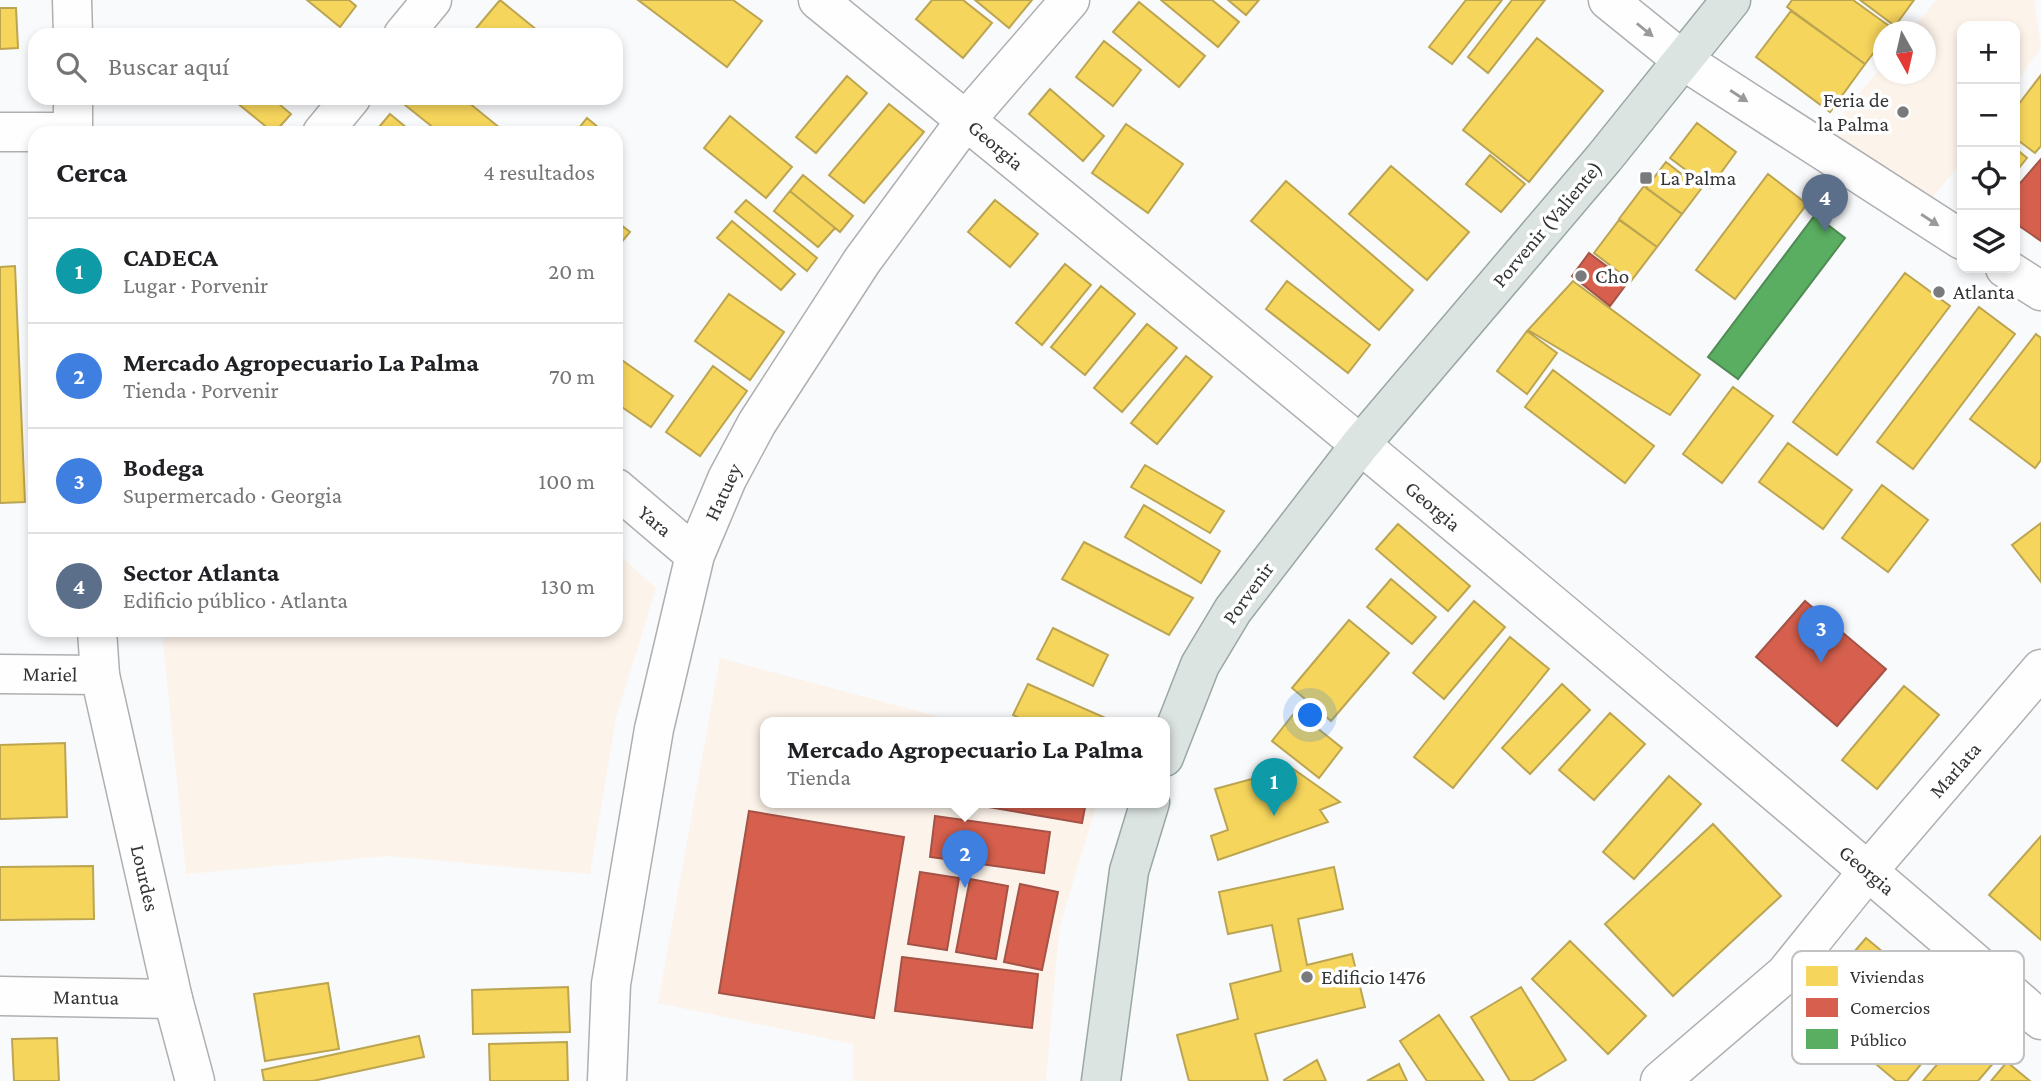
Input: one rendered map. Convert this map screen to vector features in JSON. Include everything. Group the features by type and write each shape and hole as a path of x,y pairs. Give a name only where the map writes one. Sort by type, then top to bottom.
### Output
{"main road":[{"name":"Porvenir (Valiente)","path":"1360,445 1604,158 1731,0"},
{"name":"Porvenir","path":"1170,742 1200,665 1233,610 1360,445"},
{"path":"1101,1081 1129,871 1148,808"}],"street":[{"path":"72,0 73,28"},
{"path":"409,28 432,0"},
{"name":"Georgia","path":"818,0 1360,445 1961,951"},
{"name":"Hatuey","path":"607,1081 611,984 656,717 695,555 727,479 757,423 862,261 966,120 1070,0"},
{"path":"1608,0 1681,60 1957,237"},
{"path":"73,105 73,126"},
{"path":"328,126 345,105"},
{"path":"0,132 28,132"},
{"path":"2013,273 2041,291"},
{"name":"Yara","path":"623,494 695,555"},
{"name":"Lourdes","path":"97,637 100,675 173,999 195,1081"},
{"name":"Marlata","path":"1804,951 1868,871 2041,669"},
{"name":"Mariel","path":"0,674 100,675"},
{"name":"Marlata","path":"1660,1081 1792,965"},
{"name":"Mantua","path":"0,996 173,999"},
{"name":"Georgia","path":"2024,1005 2041,1020"}],"shaded area":[{"name":"Feria de la Palma","path":"1936,0 2034,0 2041,47 2020,78 2020,21 1957,21 1957,168 1929,201 1822,139 1873,77 1873,84 1936,84 1936,21 1919,21"},
{"path":"623,558 656,588 616,718 590,874 387,856 186,874 163,637 623,637"},
{"path":"720,658 939,717 760,717 760,808 1095,808 1059,929 1046,1081 853,1081 853,1044 658,1003"}],"building: Viviendas":[{"path":"307,0 349,0 356,6 340,27"},
{"path":"500,0 534,28 476,28"},
{"path":"638,0 733,0 762,21 727,67"},
{"path":"932,0 963,0 992,23 963,58 916,19"},
{"path":"975,0 1032,0 1009,28"},
{"path":"1161,0 1212,0 1239,22 1218,47"},
{"path":"1228,0 1259,0 1246,15"},
{"path":"1466,0 1502,0 1452,64 1429,47"},
{"path":"1512,0 1545,0 1488,73 1468,57"},
{"path":"1792,0 1853,0 1882,21 1873,21 1873,53 1865,64 1787,7"},
{"path":"1860,0 1914,0 1899,21 1888,21"},
{"path":"1139,2 1205,56 1179,87 1113,32"},
{"path":"0,8 16,8 18,48 0,49"},
{"path":"1791,11 1865,64 1830,112 1756,57"},
{"path":"1537,38 1603,91 1529,182 1463,130"},
{"path":"1104,41 1141,70 1113,106 1076,77"},
{"path":"2041,75 2041,146 2035,153 2020,142 2020,102"},
{"path":"847,76 867,93 816,153 796,137"},
{"path":"1050,89 1104,136 1083,161 1029,114"},
{"path":"889,104 924,132 864,203 829,175"},
{"path":"240,105 280,105 291,114 280,126 265,126"},
{"path":"405,105 472,105 497,126 431,126"},
{"path":"390,114 405,126 380,126"},
{"path":"730,116 792,167 766,198 704,148"},
{"path":"587,118 597,126 581,126"},
{"path":"1697,123 1736,152 1710,188 1670,158"},
{"path":"1126,124 1183,164 1148,213 1092,173"},
{"path":"2020,152 2027,158 2020,167"},
{"path":"1490,155 1525,184 1501,212 1466,184"},
{"path":"1666,162 1701,189 1682,214 1646,188"},
{"path":"1391,166 1469,232 1427,280 1349,214"},
{"path":"1768,174 1807,204 1735,299 1696,270"},
{"path":"803,175 853,216 840,232 790,191"},
{"path":"1286,181 1413,290 1379,330 1251,221"},
{"path":"1644,186 1682,214 1657,247 1619,219"},
{"path":"790,191 835,228 818,247 774,211"},
{"path":"746,200 817,258 807,271 735,212"},
{"path":"995,200 1038,234 1010,267 968,232"},
{"path":"1619,220 1657,247 1631,281 1594,253"},
{"path":"732,221 795,274 781,290 717,238"},
{"path":"623,226 630,232 623,240"},
{"path":"1065,264 1091,285 1042,345 1016,323"},
{"path":"15,266 25,502 0,503 0,267"},
{"path":"1905,273 1950,306 1837,455 1793,422"},
{"path":"1287,281 1370,345 1348,373 1266,309"},
{"path":"1573,281 1700,375 1670,415 1528,330"},
{"path":"1101,286 1135,314 1085,375 1051,347"},
{"path":"729,294 784,332 750,380 695,341"},
{"path":"1979,307 2015,334 1913,469 1877,442"},
{"path":"1147,324 1177,348 1122,412 1094,388"},
{"path":"1527,331 1557,353 1527,394 1497,371"},
{"path":"2036,334 2041,338 2041,460 2035,468 1970,419"},
{"path":"1186,356 1212,377 1157,444 1131,423"},
{"path":"623,361 673,396 651,427 623,408"},
{"path":"713,366 747,391 700,456 666,432"},
{"path":"1553,370 1654,446 1625,483 1525,407"},
{"path":"1733,387 1773,416 1722,483 1683,454"},
{"path":"1788,443 1852,490 1823,529 1759,482"},
{"path":"1145,465 1224,511 1210,533 1131,487"},
{"path":"1882,485 1928,520 1888,572 1842,538"},
{"path":"1144,505 1220,551 1201,583 1125,537"},
{"path":"2041,523 2041,582 2012,545"},
{"path":"1398,524 1470,586 1448,611 1376,549"},
{"path":"1084,542 1193,598 1169,635 1062,579"},
{"path":"1391,579 1436,617 1412,644 1367,607"},
{"path":"1474,601 1505,627 1444,699 1413,673"},
{"path":"1349,620 1389,653 1331,721 1292,688"},
{"path":"1053,628 1108,655 1093,686 1037,659"},
{"path":"1510,637 1549,669 1453,788 1414,757"},
{"path":"1028,684 1103,717 1017,717 1013,715"},
{"path":"1562,684 1590,710 1530,774 1502,748"},
{"path":"1904,686 1939,715 1877,789 1842,760"},
{"path":"1296,711 1342,748 1319,778 1272,741"},
{"path":"1610,713 1645,744 1594,800 1559,770"},
{"path":"65,743 67,817 0,819 0,745"},
{"path":"1292,768 1340,802 1320,810 1328,822 1218,860 1211,836 1228,830 1215,789"},
{"path":"1669,776 1701,804 1634,879 1603,852"},
{"path":"1713,824 1781,896 1673,996 1605,924"},
{"path":"2041,836 2041,940 1989,895"},
{"path":"93,866 94,919 0,920 0,867"},
{"name":"Edificio 1476","path":"1334,867 1343,909 1298,919 1307,965 1352,954 1365,1007 1255,1034 1268,1081 1189,1081 1177,1035 1238,1019 1230,984 1281,971 1272,925 1228,934 1219,892"},
{"path":"1866,938 1882,951 1855,951"},
{"path":"1570,941 1646,1016 1608,1054 1532,979"},
{"path":"328,983 339,1049 265,1061 254,994"},
{"path":"568,987 570,1032 473,1034 472,990"},
{"path":"1521,987 1566,1060 1532,1081 1510,1081 1471,1017"},
{"path":"1439,1015 1484,1081 1427,1081 1400,1041"},
{"path":"419,1036 424,1057 313,1081 264,1081 262,1070"},
{"path":"57,1038 59,1081 14,1081 12,1039"},
{"path":"567,1042 568,1081 490,1081 489,1044"},
{"path":"1317,1060 1326,1081 1284,1081 1284,1080"},
{"path":"1399,1064 1407,1081 1367,1081"},
{"path":"1876,1064 1921,1064 1907,1081 1896,1081"},
{"path":"1937,1064 1992,1064 1978,1081 1923,1081"},
{"path":"2005,1064 2009,1064 2030,1081 1991,1081"}],"building: Comercios":[{"path":"2041,159 2041,241 2020,226 2020,183"},
{"path":"1589,253 1628,282 1610,306 1572,276"},
{"path":"1805,601 1886,669 1837,726 1756,657"},
{"path":"994,808 1085,808 1082,823"},
{"path":"749,811 904,837 874,1018 719,993"},
{"path":"935,816 1050,832 1044,873 930,857"},
{"path":"920,872 959,878 947,950 908,944"},
{"path":"970,879 1008,886 996,959 956,952"},
{"path":"1020,884 1058,892 1042,970 1004,962"},
{"path":"902,957 1038,974 1032,1028 895,1011"}],"building: Público":[{"path":"1815,215 1845,238 1738,379 1708,357"}],"place":[{"name":"Feria de la Palma","path":"1903,112"},
{"name":"La Palma","path":"1646,178"},
{"name":"Sector Atlanta","path":"1825,232"},
{"name":"Cho","path":"1581,276"},
{"name":"Atlanta","path":"1939,292"},
{"name":"Bodega","path":"1821,663"},
{"name":"CADECA","path":"1274,816"},
{"name":"Mercado Agropecuario La Palma","path":"965,888"},
{"name":"Edificio 1476","path":"1307,977"}]}
